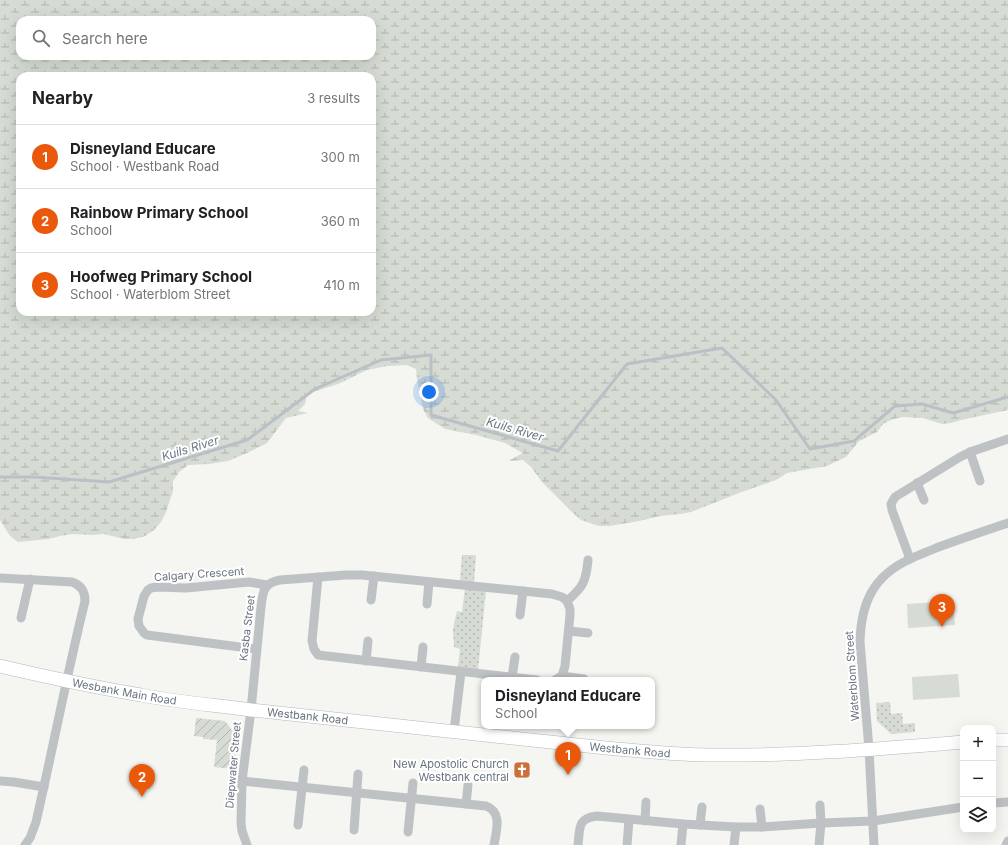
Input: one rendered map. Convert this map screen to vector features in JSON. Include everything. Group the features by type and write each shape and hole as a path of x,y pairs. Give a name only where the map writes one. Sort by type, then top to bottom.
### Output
{"street":[{"path":"910,559 892,510 891,504 896,496 960,457 1008,439"},
{"path":"970,452 980,481"},
{"path":"917,483 924,500"},
{"name":"Waterblom Street","path":"869,750 860,627 867,602 874,587 885,574 910,559 1008,522"},
{"path":"560,677 565,666 569,632 570,609 568,601 580,589 584,582 587,574 588,560"},
{"name":"Kasba Street","path":"251,710 262,597 267,585 274,581 346,575 374,576 558,595 568,601"},
{"path":"371,600 374,576"},
{"path":"318,577 312,641 314,649 318,655 504,677"},
{"path":"0,578 72,582 78,585 84,592 85,601 36,822 30,838 25,845"},
{"path":"21,618 30,580"},
{"name":"Calgary Crescent","path":"256,649 146,635 139,626 138,618 144,596 148,590 154,587 186,588 248,582 267,585"},
{"path":"427,604 429,582"},
{"path":"520,614 522,591"},
{"path":"569,632 588,633"},
{"path":"366,660 368,641"},
{"path":"421,667 423,646"},
{"path":"512,677 515,657"},
{"name":"Wesbank Main Road","path":"0,666 141,695 251,710"},
{"path":"454,731 461,672"},
{"name":"Westbank Road","path":"251,710 606,748 710,755 778,755 869,750 960,742"},
{"name":"Diepwater Street","path":"247,845 242,831 241,822 242,781 251,710"},
{"path":"996,740 1008,740"},
{"path":"869,750 874,845"},
{"path":"298,825 304,770"},
{"path":"354,830 358,774"},
{"path":"0,781 44,787"},
{"path":"242,781 486,806 495,812 497,819 494,845"},
{"path":"408,832 413,783"},
{"path":"466,804 468,786"},
{"path":"645,821 646,802"},
{"path":"996,803 1008,802"},
{"path":"820,805 820,845"},
{"path":"700,825 702,807"},
{"path":"578,845 582,822 591,817 597,816 683,824 762,827 873,821 960,808"},
{"path":"760,809 762,827"},
{"path":"627,845 630,820"},
{"path":"681,845 683,824"},
{"path":"734,845 736,827"},
{"path":"1006,845 1008,841"}],"green space":[{"path":"0,0 1008,0 1008,410 942,424 923,418 902,417 891,420 883,424 877,432 859,441 846,457 827,466 787,473 776,480 691,512 660,516 609,526 599,526 581,520 543,483 531,467 523,460 508,461 523,453 505,443 476,435 445,429 428,418 423,409 416,369 407,365 387,366 367,370 338,384 307,394 305,404 298,411 308,413 286,418 267,443 247,453 228,461 188,465 179,472 173,481 173,491 161,522 154,530 145,536 134,539 124,539 104,534 73,534 49,539 18,542 10,536 0,520"},
{"path":"462,555 476,555 474,583 460,581"},
{"path":"465,588 486,591 478,670 458,667 460,649 454,647 453,629 457,611 462,612"},
{"path":"953,601 955,625 908,628 907,604"},
{"path":"958,674 960,697 913,700 912,677"},
{"path":"890,702 891,714 902,713 903,724 915,723 915,732 891,734 877,721 876,703"},
{"path":"196,718 225,721 237,737 234,769 214,767 217,740 203,739 203,737 194,736"}],"waterway":[{"name":"Kuils River","path":"0,477 34,477 109,482 247,440 315,389 381,360 431,355 431,415 558,451 627,364 722,348 776,400 810,449 854,441 895,406 922,404 953,413 1008,397"}],"place":[{"name":"Hoofweg Primary School","path":"942,627"},
{"name":"New Apostolic Church Westbank central","path":"522,770"},
{"name":"Disneyland Educare","path":"568,775"},
{"name":"Rainbow Primary School","path":"142,797"}]}
